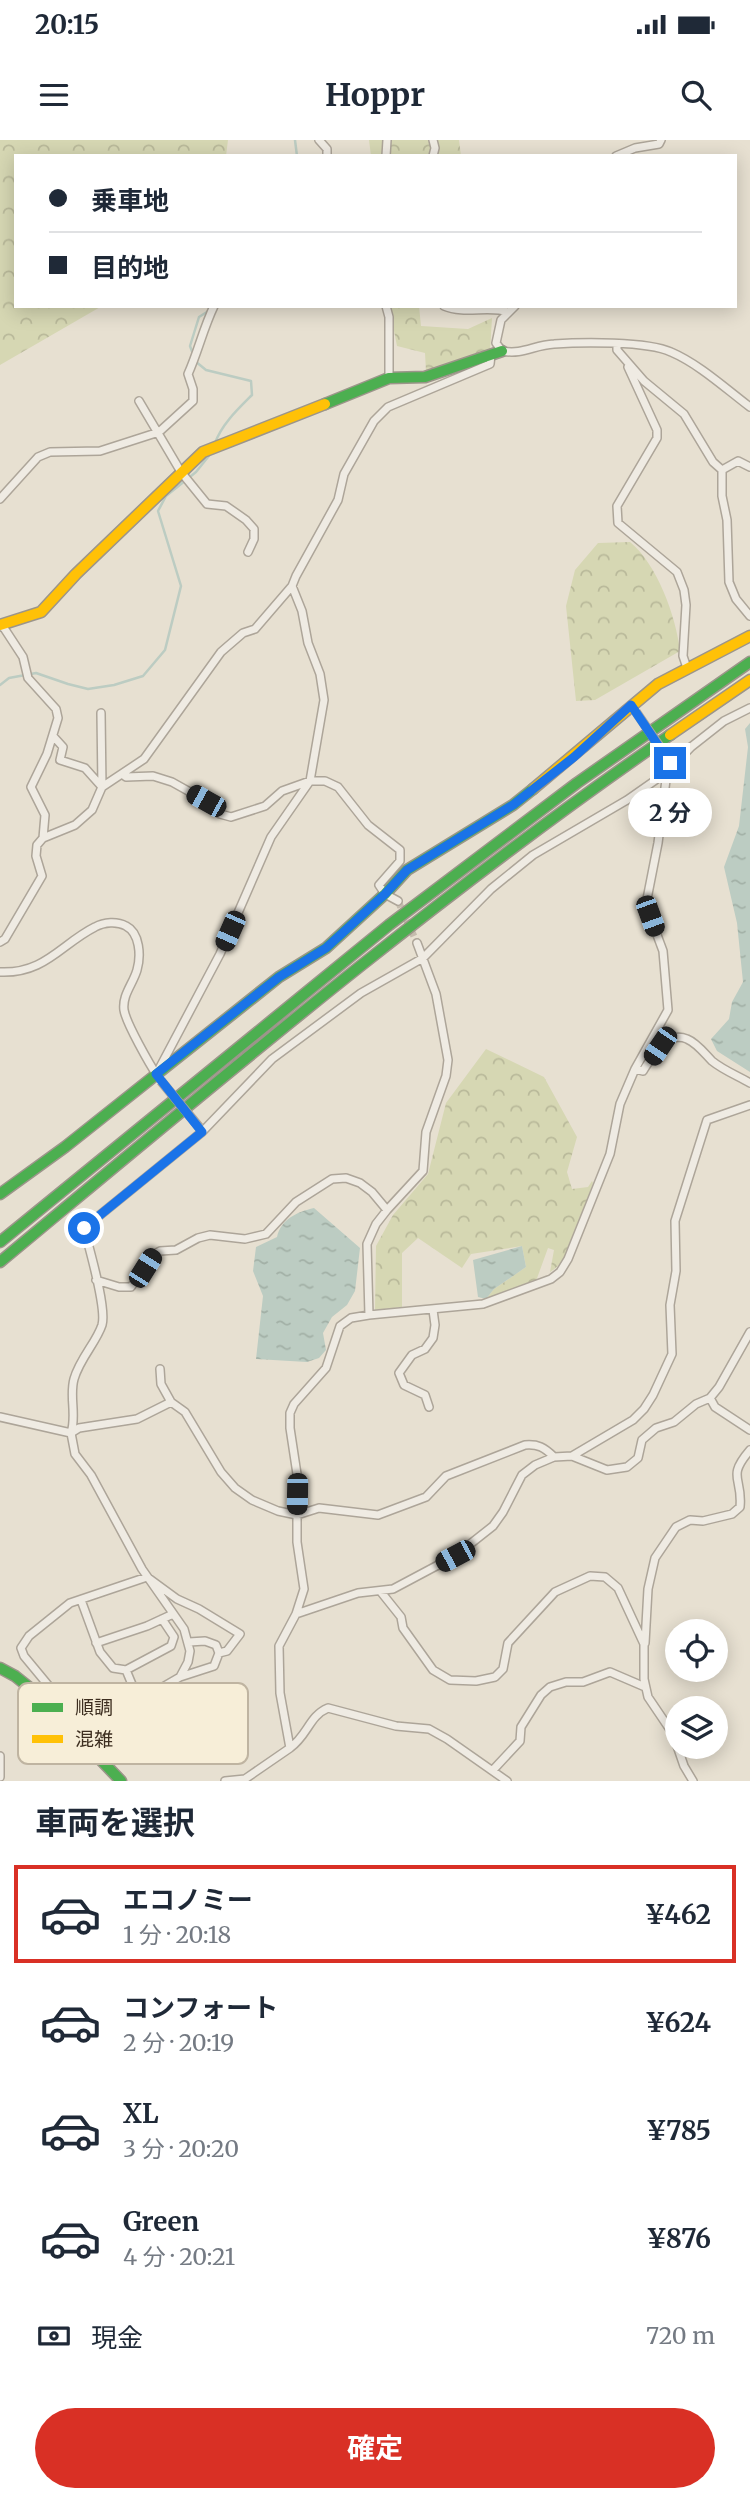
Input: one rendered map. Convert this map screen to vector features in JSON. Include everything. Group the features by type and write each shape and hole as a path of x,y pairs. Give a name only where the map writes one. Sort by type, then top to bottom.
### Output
{"main road":[{"path":"0,625 41,612 76,574 203,452 389,378 425,377 502,351"},
{"path":"0,1194 158,1077 279,977 326,948 407,870 513,805 633,709 658,684 750,636"},
{"path":"0,1242 282,1010 440,885 587,775 750,662"},
{"path":"0,1262 409,928 586,794 750,680"},
{"path":"0,1668 23,1683"},
{"path":"106,1764 121,1781"}],"street":[{"path":"621,154 635,148 659,144 661,140"},
{"path":"0,499 38,457 50,452 100,451 159,432 193,401 193,389 188,374 199,338 213,308"},
{"path":"387,308 389,317 389,378"},
{"path":"452,308 469,312 508,312"},
{"path":"513,308 501,320 496,343 502,351 515,354 551,344 655,346 671,352 750,407"},
{"path":"617,345 617,350 644,381 684,414 713,462 722,470 729,582 736,599 750,615"},
{"path":"102,787 144,759 221,652 243,634 255,629 292,586 338,500 344,474 374,421 388,407 490,364 491,355"},
{"path":"630,365 628,368 657,430 657,438 617,506 618,523 677,572 686,605 683,656 687,668"},
{"path":"139,401 181,472 207,504 226,506 254,529 254,539 248,552"},
{"path":"722,470 738,461 750,467"},
{"path":"158,1077 219,954 271,837 310,781 324,700 320,674 292,586"},
{"path":"0,625 23,657 28,678 56,709 58,718 31,787 45,815 43,838"},
{"path":"180,1677 188,1662 189,1642 184,1629 148,1577 91,1475 75,1454 71,1433 74,1423 73,1382 78,1366 102,1324 101,1304 84,1228 200,1129 272,1059 361,993 423,958 491,890 533,855 592,822 667,772 672,764 724,720 750,708"},
{"path":"633,709 672,764"},
{"path":"0,942 5,939 42,876 36,856 37,845 43,838 75,825 92,810 102,787 101,713"},
{"path":"53,736 63,747 60,760 85,768 102,787"},
{"path":"290,1748 281,1693 279,1646 296,1614 304,1589 297,1542 297,1474 290,1413 294,1404 326,1368 340,1326 351,1318 483,1304 551,1279 560,1272 568,1259 610,1154 620,1104 635,1069 668,1010 663,951 650,916 647,899 658,843 667,772"},
{"path":"122,774 126,777 153,776 172,782 206,801 219,814 231,817 265,806 282,790 310,781 325,781 338,787 368,824 400,850 400,860 379,885 385,894 398,901"},
{"path":"0,972 7,973 45,962 95,927 106,923 122,923 131,929 137,940 138,969 124,997 124,1011 147,1060 200,1129"},
{"path":"369,1315 367,1244 376,1224 423,1171 426,1132 446,1076 448,1060 436,994 417,943"},
{"path":"635,1069 643,1071 660,1046 680,1037 689,1040 715,1063 750,1083"},
{"path":"572,1456 632,1420 653,1395 672,1354 670,1305 676,1271 675,1220 708,1120 750,1105"},
{"path":"96,1280 119,1287 131,1287 153,1255 160,1251 176,1250 210,1235 245,1240 265,1234 296,1202 332,1179 346,1178 360,1183 372,1192 387,1210"},
{"path":"429,1407 425,1395 404,1385 399,1373 412,1355 425,1349 433,1338 433,1310"},
{"path":"296,1614 358,1593 393,1589 455,1556 493,1526 522,1475 535,1465 554,1457 572,1456 607,1471 627,1467 638,1458 642,1440 656,1428 674,1422 696,1404 710,1398 750,1332"},
{"path":"160,1369 161,1384 171,1402 186,1412 222,1472 235,1488 252,1500 278,1511 296,1515 319,1508 378,1515 426,1497 446,1476 525,1445 537,1444 554,1457"},
{"path":"710,1398 715,1407 750,1430"},
{"path":"0,1417 71,1433 79,1428 138,1419 171,1402"},
{"path":"693,1781 684,1766 673,1734 648,1697 645,1687 648,1589 655,1558 676,1527 690,1520 703,1521 732,1514 740,1507 742,1492 737,1482 737,1465 750,1450"},
{"path":"380,1592 401,1617 403,1628 433,1670 450,1680 476,1681 495,1677 503,1669 508,1643 555,1592 590,1576 605,1577 618,1588 645,1644"},
{"path":"46,1683 24,1656 21,1648 29,1636 69,1603 148,1577"},
{"path":"148,1577 177,1599 240,1634 227,1651 219,1653"},
{"path":"81,1600 96,1643 113,1668 126,1670 171,1646 174,1637 164,1621"},
{"path":"96,1643 164,1621 173,1614"},
{"path":"170,1683 214,1666 219,1653 216,1645 205,1641 189,1642"},
{"path":"126,1670 131,1683"},
{"path":"493,1770 520,1741 521,1727 541,1695 551,1687 566,1682 583,1682 610,1672 645,1687"},
{"path":"225,1781 245,1779 290,1748 301,1740 318,1712 328,1707 396,1726 429,1729 507,1781"},
{"path":"0,1756 0,1777"}],"green space":[{"path":"0,140 228,140 226,154 14,154 14,308 99,308 0,365"},
{"path":"369,140 459,140 461,154 371,154"},
{"path":"389,308 419,308 421,326 468,329 492,318 490,352 426,371 425,353 397,346"},
{"path":"630,542 649,563 664,592 680,651 595,700 576,701 566,606 575,570 598,543"},
{"path":"486,1049 544,1077 577,1137 567,1172 572,1189 588,1187 592,1181 593,1183 571,1245 558,1266 550,1272 554,1250 548,1248 536,1281 486,1299 494,1289 526,1267 522,1246 471,1254 462,1268 418,1238 402,1253 402,1307 375,1310 376,1246 393,1215 428,1174 446,1103"}],"water":[{"path":"750,723 750,1072 717,1051 711,1039 729,1019 732,1002 743,982 737,923 724,867 739,826 748,747 745,729"},
{"path":"314,1208 360,1248 355,1291 347,1305 332,1317 323,1333 326,1350 319,1358 307,1362 256,1359 263,1296 253,1271 256,1247 277,1237 282,1225 291,1217"},
{"path":"522,1246 526,1267 494,1289 486,1299 478,1297 473,1260"}],"waterway":[{"path":"295,140 297,154"},
{"path":"193,354 190,346 199,317 210,310"},
{"path":"195,361 206,370 251,381 252,395 226,423 215,443"},
{"path":"0,685 9,678 36,673 88,689 143,676 165,650 181,586 158,511 166,496 196,472 212,452"}],"tunnel":[{"path":"398,901 417,943"}],"traffic: fast":[{"path":"325,404 389,378 425,377 502,351"},
{"path":"0,1242 389,925 577,783 750,662"},
{"path":"0,1262 329,991 497,860 670,735"},
{"path":"0,1194 65,1147 279,977 326,948 407,870 513,805 533,789"},
{"path":"0,1668 24,1683"},
{"path":"105,1764 121,1781"}],"traffic: slow":[{"path":"0,625 41,612 76,574 203,452 325,404"},
{"path":"533,789 658,684 750,636"},
{"path":"670,735 750,680"}],"route":[{"path":"84,1228 202,1132 156,1074 279,977 326,948 407,870 513,805 574,757 631,705 670,763"}]}
